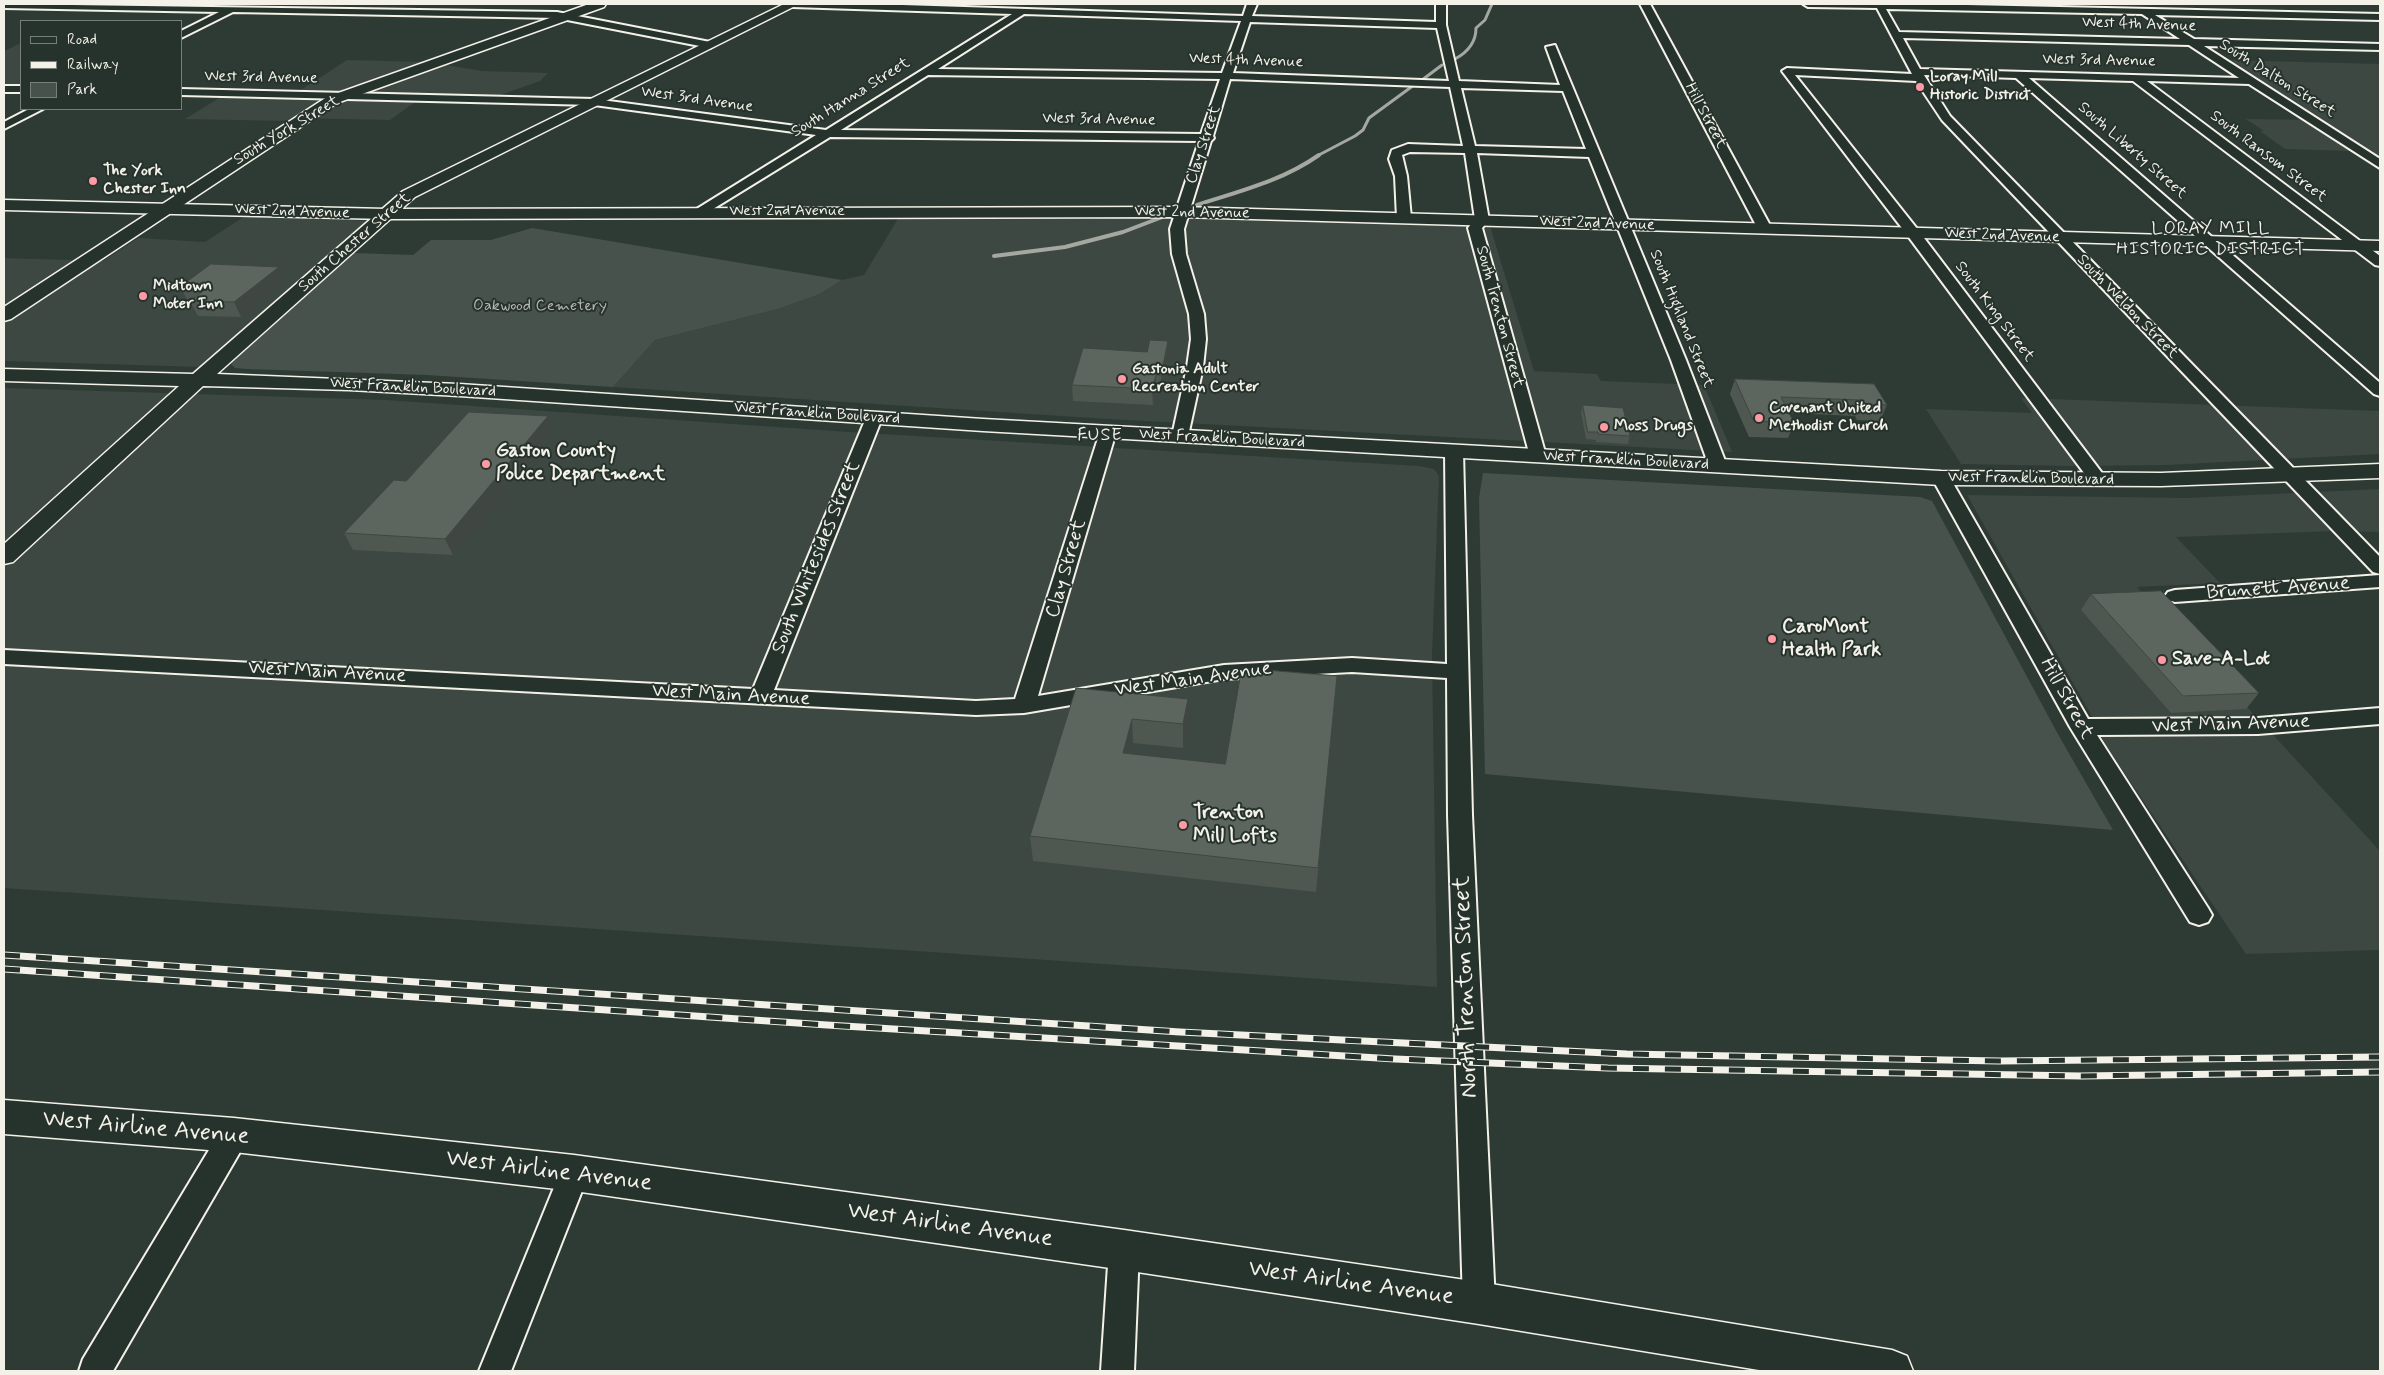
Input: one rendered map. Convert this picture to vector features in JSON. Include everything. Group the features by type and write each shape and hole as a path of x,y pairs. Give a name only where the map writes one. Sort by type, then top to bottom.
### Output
{"main road":[{"name":"South York Street","path":"4,315 317,108 344,96 600,4"},
{"name":"South Chester Street","path":"4,557 198,380 386,214 419,188 792,4"},
{"name":"West 2nd Avenue","path":"4,204 386,214 1181,212 2380,246"},
{"name":"West Franklin Boulevard","path":"4,375 459,390 1108,432 1941,478 2099,481 2290,476 2380,471"},
{"name":"West Airline Avenue","path":"4,1117 234,1135 574,1173 1124,1250 1478,1303 1892,1371"}],"street":[{"path":"4,4 565,16 710,45"},
{"path":"182,34 243,4"},
{"path":"419,13 434,4"},
{"path":"792,4 1020,13 1440,25"},
{"name":"Clay Street","path":"1180,436 1197,349 1198,328 1196,306 1177,248 1181,212 1208,138 1226,76 1252,4"},
{"name":"South Trenton Street","path":"1441,4 1440,25 1470,149 1482,220 1475,228 1537,456"},
{"name":"Hill Street","path":"1645,4 1765,229"},
{"path":"1808,4 1879,4 2380,17"},
{"name":"South Weldon Street","path":"1879,4 1946,118 2380,568"},
{"name":"South Dalton Street","path":"2132,4 2380,164"},
{"name":"South Hanna Street","path":"700,213 824,133 1020,13"},
{"name":"West 4th Avenue","path":"1897,35 2380,47"},
{"name":"South Highland Street","path":"1552,47 1592,154 1624,226 1691,390 1718,466"},
{"name":"West 3rd Avenue","path":"1787,71 2249,81"},
{"name":"South King Street","path":"1787,71 1913,233 2099,481"},
{"name":"West 4th Avenue","path":"925,72 1226,76 1567,88"},
{"name":"South Liberty Street","path":"2019,75 2128,173 2209,241 2380,391"},
{"name":"South Ransom Street","path":"2136,78 2380,262"},
{"path":"4,89 20,89"},
{"name":"West 3rd Avenue","path":"182,92 594,102 824,133 1208,138"},
{"path":"4,126 34,110"},
{"path":"1404,218 1401,176 1395,160 1396,153 1408,148 1592,154"},
{"name":"South Whitesides Street","path":"760,698 874,418"},
{"name":"Clay Street","path":"1024,706 1108,432"},
{"path":"1454,451 1456,672"},
{"name":"Hill Street","path":"1941,478 2081,728 2199,915"},
{"name":"Brunett Avenue","path":"2175,596 2380,581"},
{"name":"West Main Avenue","path":"4,657 976,708 1024,706 1233,671 1352,665 1456,672"},
{"name":"North Trenton Street","path":"1456,672 1478,1303"},
{"name":"West Main Avenue","path":"2081,728 2258,726 2380,716"},
{"path":"95,1371 234,1135"},
{"path":"495,1371 574,1173"},
{"path":"1117,1371 1124,1250"}],"shaded area":[{"path":"20,43 20,87 4,87 4,51"},
{"path":"347,60 428,62 482,71 548,73 540,81 498,96 425,95 390,120 292,118 287,121 185,119 224,95 290,97"},
{"path":"2226,60 2380,64 2380,171 2349,151 2285,149 2260,131 2264,131 2246,119 2321,120"},
{"path":"245,216 373,221 202,367 4,361 4,258 103,261 138,238 205,242"},
{"path":"899,217 1166,217 1490,226 1534,371 1597,374 1601,381 1704,385 1732,452 1108,419 613,387 655,340 778,309 820,294 842,280 864,275"},
{"path":"4,388 386,400 849,432 1419,466 1434,469 1439,476 1432,655 1437,987 4,888"},
{"path":"2021,398 2380,411 2380,454 2166,465 1961,464 1926,409 2032,413"},
{"path":"2380,489 2380,532 2332,531 2176,537 2220,583 2137,587 2380,851 2380,950 2246,954 2105,744 2090,713 1967,495 2187,498"}],"green space":[{"name":"Oakwood Cemetery","path":"532,228 842,280 820,294 778,309 655,340 613,387 427,375 247,369 235,368 231,364 352,253 413,255 431,240 491,240"},
{"name":"CaroMont Health Park","path":"1483,473 1920,497 1932,501 2059,736 2113,830 1485,774 1479,498"}],"building":[{"path":"211,264 279,267 234,302 190,301 207,288 180,287"},
{"path":"1150,340 1168,341 1161,375 1156,375 1152,389 1072,385 1083,348 1147,352"},
{"path":"1735,379 1874,384 1887,405 1864,404 1861,400 1781,397 1794,423 1754,421"},
{"name":"Moss Drugs","path":"1583,405 1623,408 1630,436 1588,432"},
{"name":"Gaston County Police Department","path":"469,412 548,416 445,539 344,533 394,480 406,481"},
{"path":"2161,591 2259,693 2183,696 2091,594"},
{"name":"Trenton Mill Lofts","path":"1242,668 1337,676 1318,868 1030,836 1076,688 1188,699 1183,724 1132,719 1123,753 1225,764"}],"waterway":[{"path":"1455,59 1473,43 1476,28 1485,20 1492,4"},
{"path":"1422,80 1442,65"},
{"path":"1317,156 1355,136 1363,130 1369,118 1414,85"},
{"path":"1197,205 1275,179 1319,155"},
{"path":"994,256 1065,247 1123,232 1165,216"}],"railway":[{"path":"4,955 1180,1032 1627,1054 1999,1061 2380,1057"},
{"path":"4,969 827,1025 1395,1059 1608,1068 2081,1076 2380,1072"}],"place":[{"name":"Loray Mill Historic District","path":"1920,87"},
{"name":"The York Chester Inn","path":"93,181"},
{"name":"Midtown Moter Inn","path":"143,296"},
{"name":"Gastonia Adult Recreation Center","path":"1122,379"},
{"name":"Covenant United Methodist Church","path":"1759,418"},
{"name":"Moss Drugs","path":"1604,427"},
{"name":"Gaston County Police Department","path":"486,464"},
{"name":"CaroMont Health Park","path":"1772,639"},
{"name":"Save-A-Lot","path":"2162,660"},
{"name":"Trenton Mill Lofts","path":"1183,825"}],"district":[{"name":"LORAY MILL HISTORIC DISTRICT","path":"2211,239"},
{"name":"FUSE","path":"1100,436"}]}
